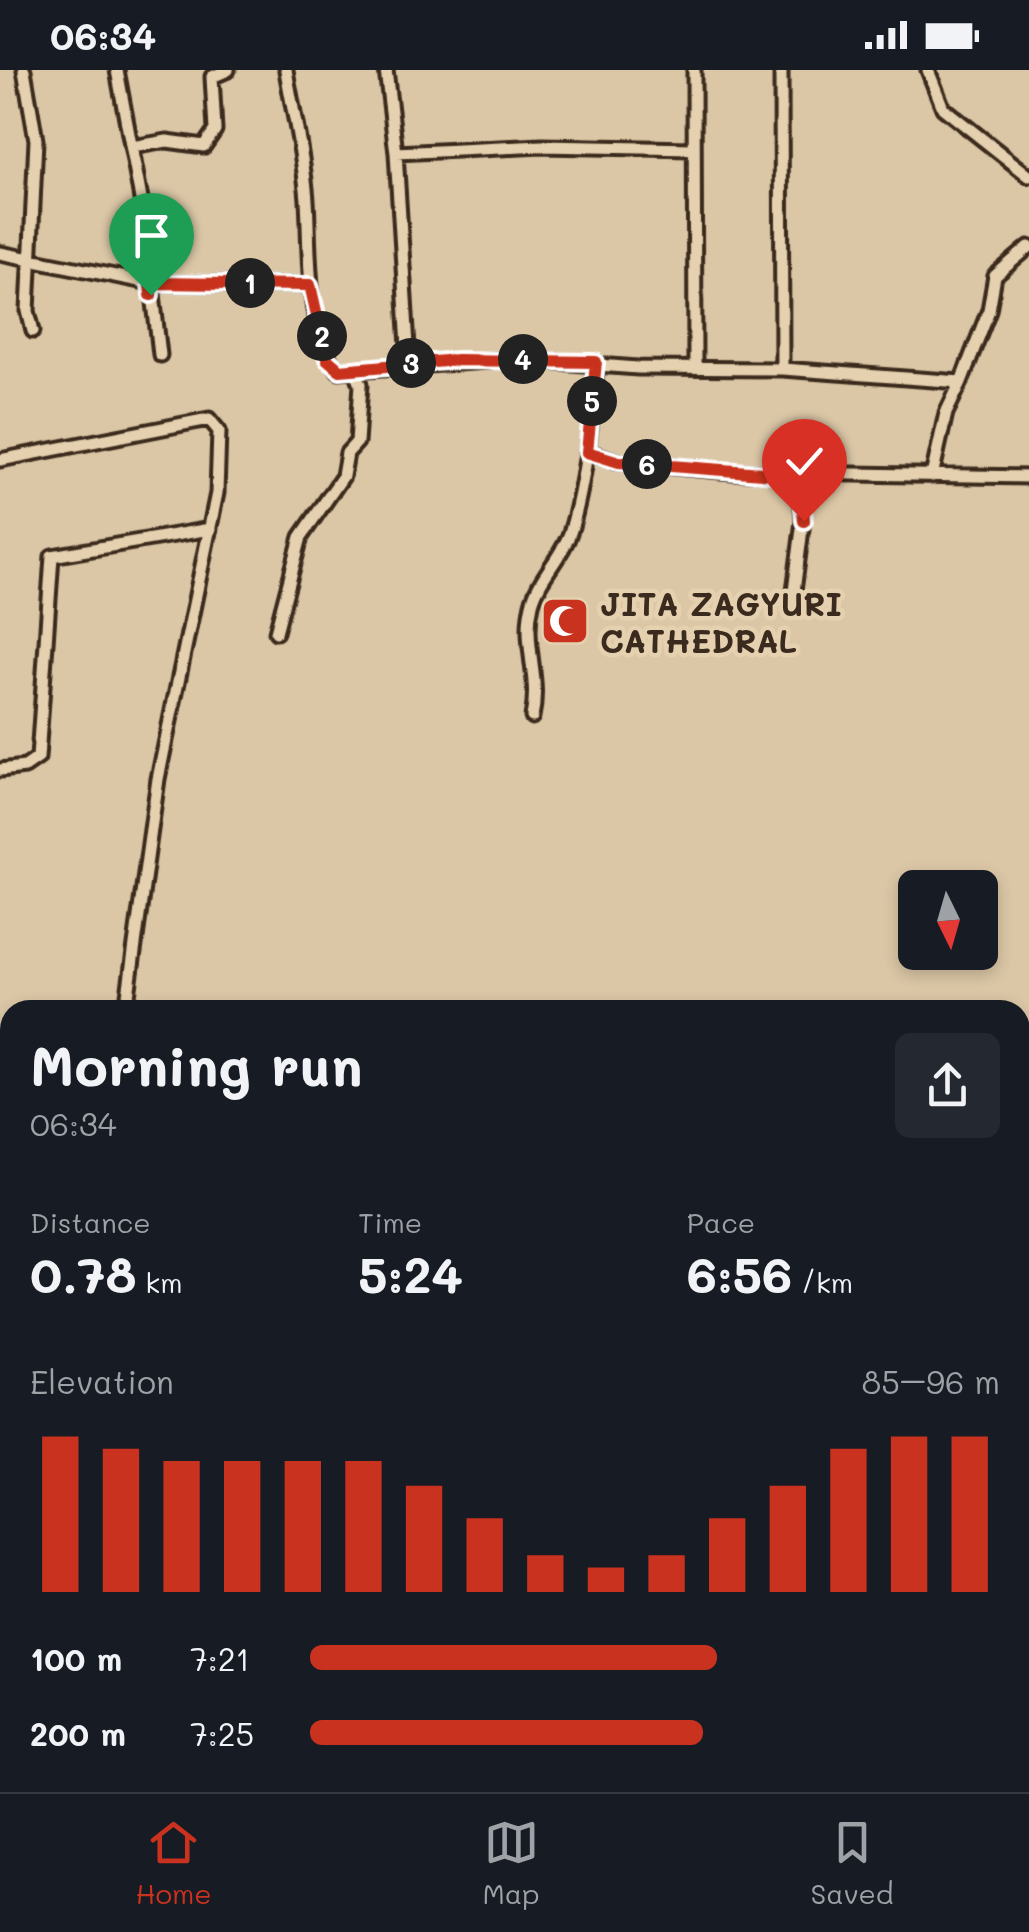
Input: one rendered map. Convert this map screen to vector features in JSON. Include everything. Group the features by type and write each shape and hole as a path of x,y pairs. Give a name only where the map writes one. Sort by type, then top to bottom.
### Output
{"street":[{"path":"24,70 36,140 28,311 33,331"},
{"path":"117,70 132,147 160,355"},
{"path":"132,147 167,141 204,146 214,130 212,77 228,70"},
{"path":"286,70 307,202 310,285 327,359 340,370 356,372 409,363 517,358 695,368 782,368 961,382"},
{"path":"386,70 396,152 409,363"},
{"path":"694,70 695,368"},
{"path":"781,70 782,368"},
{"path":"928,70 943,108 1029,176"},
{"path":"396,152 542,146 693,149"},
{"path":"932,476 946,413 989,310 995,276 1029,246"},
{"path":"0,253 150,283 310,285"},
{"path":"532,717 536,685 526,642 532,604 568,538 587,452 596,362"},
{"path":"276,632 300,537 343,476 347,453 357,442 361,384 356,372"},
{"path":"0,460 209,418 219,430 221,467 158,779 127,1000"},
{"path":"587,452 619,462 800,476 1029,477"},
{"path":"792,607 804,521 800,476"},
{"path":"0,770 26,767 38,758 52,556 210,529"}],"place":[{"name":"JITA ZAGYURI CATHEDRAL","path":"565,621"}],"route":[{"path":"151,295 150,283 310,285 327,359 340,370 356,372 409,363 517,358 596,362 587,452 619,462 800,476 804,521"}]}
